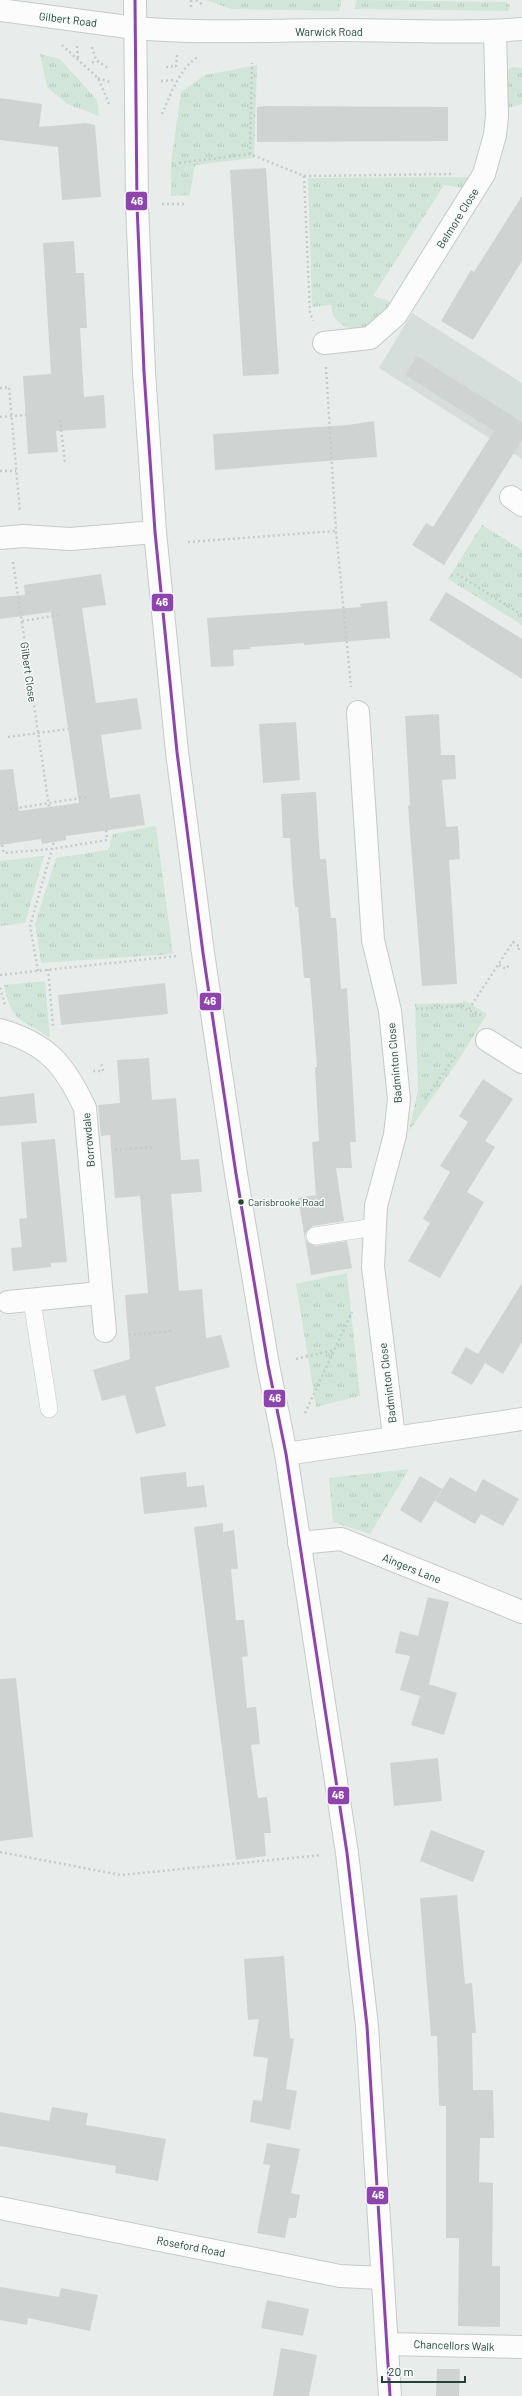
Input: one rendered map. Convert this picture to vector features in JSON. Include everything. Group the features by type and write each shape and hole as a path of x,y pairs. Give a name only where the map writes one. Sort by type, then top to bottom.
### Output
{"street":[{"path":"135,0 137,191 144,372 155,532 177,752 203,953 238,1181 286,1454 331,1737 367,2026 390,2396"},
{"name":"Gilbert Road","path":"0,10 135,28"},
{"name":"Warwick Road","path":"135,28 184,32 338,30 495,32 522,29"},
{"name":"Belmore Close","path":"324,342 370,338 396,315 484,174 495,135 497,116 495,32"},
{"path":"11,537 70,539 155,532"},
{"name":"Badminton Close","path":"358,712 373,940 390,1011 399,1099 395,1135 376,1206 373,1267 394,1436"},
{"name":"Borrowdale","path":"0,1030 18,1035 39,1046 56,1059 73,1083 85,1108 100,1293 105,1331"},
{"path":"487,1040 522,1062"},
{"path":"8,1302 32,1301 100,1293"},
{"path":"286,1454 331,1448 394,1436 522,1420"},
{"name":"Aingers Lane","path":"299,1543 341,1539 522,1612"},
{"name":"Roseford Road","path":"0,2208 340,2276 382,2278"},
{"name":"Chancellors Walk","path":"387,2344 522,2347"}],"lane":[{"path":"315,1236 375,1227"},
{"path":"32,1301 49,1409"}],"path":[{"path":"57,41 98,78 110,82"},
{"path":"91,45 96,60 108,68"},
{"path":"166,67 178,68 178,55"},
{"path":"160,120 176,80 192,61 200,56"},
{"path":"92,63 96,60"},
{"path":"250,154 252,63"},
{"path":"98,78 109,106"},
{"path":"158,81 176,80"},
{"path":"179,163 250,154 304,176 484,174"},
{"path":"304,176 310,313 324,342 336,532 352,699 358,712"},
{"name":"Gilbert Close","path":"0,388 9,387 10,416 16,471 11,537 49,807"},
{"path":"0,417 26,415"},
{"path":"60,420 65,463"},
{"path":"0,471 16,471"},
{"path":"188,542 336,532"},
{"path":"458,574 522,615"},
{"path":"22,621 60,616"},
{"path":"8,737 68,729"},
{"path":"10,809 88,797"},
{"path":"2,845 4,853 52,849 107,840 106,830"},
{"path":"38,970 30,926 54,842"},
{"path":"469,1009 513,942 520,947 517,952"},
{"path":"0,975 177,956"},
{"path":"499,965 506,969 509,965"},
{"path":"48,969 54,1033"},
{"path":"390,1011 458,1006 469,1009 483,1016 473,1029 487,1040"},
{"path":"423,1101 455,1057"},
{"path":"111,1150 154,1147"},
{"path":"305,1413 353,1310"},
{"path":"127,1335 172,1332"},
{"path":"296,1359 334,1350"},
{"path":"0,1852 120,1875 323,1855"}],"shaded area":[{"path":"412,313 522,383 522,459 379,368"}],"green space":[{"path":"206,0 342,0 339,11 231,9"},
{"path":"357,0 506,2 510,5 508,11 354,9"},
{"path":"40,54 60,59 97,100 99,116 67,104 47,87"},
{"path":"257,65 254,158 195,165 190,195 171,196 171,162 181,92 205,75"},
{"path":"512,67 522,68 522,104 509,108 501,90 503,74"},
{"path":"471,177 463,188 444,185 373,296 391,302 371,325 363,329 349,328 340,324 333,316 331,305 312,307 308,178"},
{"path":"482,525 522,550 522,625 448,579"},
{"path":"156,826 173,954 41,963 35,924 56,858 108,850 113,834"},
{"path":"44,856 25,923 0,926 0,861"},
{"path":"45,981 50,1038 19,1019 14,1014 10,1007 4,985"},
{"path":"464,1000 487,1014 458,1061 409,1131 418,1090 415,1004 462,1003"},
{"path":"347,1273 360,1396 316,1407 296,1284"},
{"path":"409,1469 370,1534 333,1522 329,1478"}],"building":[{"path":"0,98 42,104 39,127 86,123 95,125 101,197 62,200 58,147 0,140"},
{"path":"257,107 448,107 448,141 257,142"},
{"path":"266,168 279,374 243,376 230,170"},
{"path":"522,196 522,261 473,340 441,321 471,270 474,272"},
{"path":"74,241 76,273 84,273 87,328 80,328 84,397 104,395 106,428 56,431 58,452 28,454 23,376 51,374 43,243"},
{"path":"417,356 522,422 522,440 444,565 412,545 426,523 433,527 494,431 405,375"},
{"path":"374,421 377,457 215,470 213,434 348,425"},
{"path":"101,574 106,605 82,608 96,703 137,698 142,729 101,735 110,798 140,794 145,825 66,836 66,840 42,844 41,839 0,845 0,770 13,769 19,811 79,803 51,612 0,619 0,597 25,595 24,585"},
{"path":"446,592 522,639 522,679 429,620"},
{"path":"387,601 390,638 304,645 304,643 250,647 251,649 233,650 234,666 211,667 207,618 361,607 360,604"},
{"path":"439,714 441,755 455,755 456,779 442,780 446,827 458,826 460,859 449,860 457,984 422,986 408,806 410,805 405,716"},
{"path":"296,722 300,780 263,783 259,724"},
{"path":"316,792 320,859 326,859 331,918 336,918 341,989 347,988 356,1142 350,1142 352,1168 336,1168 344,1221 313,1226 306,1232 305,1237 307,1242 316,1246 347,1241 352,1268 311,1275 298,1198 316,1195 312,1142 319,1141 315,1067 317,1067 310,978 304,978 298,907 295,907 290,838 283,838 281,794"},
{"path":"165,983 168,1014 61,1025 58,995"},
{"path":"149,1058 152,1100 176,1098 181,1160 199,1159 202,1192 171,1194 179,1291 202,1289 206,1338 221,1335 230,1367 155,1387 166,1426 136,1434 125,1395 102,1401 93,1370 130,1359 125,1295 148,1293 140,1196 115,1198 110,1135 101,1136 98,1105 120,1103 117,1060"},
{"path":"483,1079 513,1099 485,1141 495,1147 467,1192 484,1202 440,1278 408,1261 430,1223 423,1219 450,1172 440,1166 468,1122 459,1116"},
{"path":"34,1093 37,1123 0,1126 0,1097"},
{"path":"55,1139 67,1262 51,1263 51,1267 13,1271 11,1248 22,1247 19,1219 27,1218 21,1142"},
{"path":"522,1283 522,1342 503,1374 485,1363 472,1385 451,1373 466,1347 478,1354"},
{"path":"186,1472 187,1487 204,1485 207,1507 144,1514 140,1477"},
{"path":"420,1476 442,1489 421,1523 400,1510"},
{"path":"450,1477 476,1492 483,1479 519,1499 503,1526 481,1514 475,1524 435,1501"},
{"path":"223,1523 223,1532 234,1530 238,1569 231,1569 236,1620 244,1620 248,1656 242,1657 247,1708 256,1707 260,1744 251,1745 258,1798 267,1797 271,1833 264,1833 266,1856 236,1860 194,1527"},
{"path":"428,1597 449,1602 429,1684 457,1693 444,1735 411,1725 420,1696 400,1690 410,1656 395,1653 400,1631 418,1636"},
{"path":"16,1678 33,1837 0,1841 0,1679"},
{"path":"438,1758 442,1801 394,1806 390,1763"},
{"path":"431,1830 485,1851 473,1882 420,1861"},
{"path":"457,1895 465,1984 472,1983 476,2033 472,2033 473,2090 493,2090 494,2138 480,2138 479,2182 493,2183 492,2266 500,2266 500,2327 458,2326 459,2238 446,2238 446,2106 439,2106 437,2036 431,2036 420,1898"},
{"path":"284,1956 290,2038 294,2039 286,2089 297,2091 290,2130 250,2122 253,2100 262,2101 268,2058 253,2056 259,2019 248,2020 244,1959"},
{"path":"52,2107 88,2113 86,2125 166,2139 158,2181 115,2173 116,2166 0,2146 0,2112 49,2121"},
{"path":"267,2143 300,2149 291,2193 300,2195 296,2218 289,2218 285,2238 257,2233 270,2165 263,2164"},
{"path":"0,2287 59,2297 61,2288 98,2295 90,2331 28,2318 27,2325 0,2320"},
{"path":"267,2300 309,2309 303,2336 261,2328"},
{"path":"281,2348 317,2355 309,2396 273,2396"},
{"path":"437,2369 460,2369 459,2396 436,2396"}],"transit line":[{"name":"46","path":"135,0 137,205 144,372 155,532 177,752 203,953 236,1174 268,1365 286,1454 347,1853 367,2026 390,2396"}],"place":[{"name":"Carisbrooke Road","path":"241,1202"}]}
